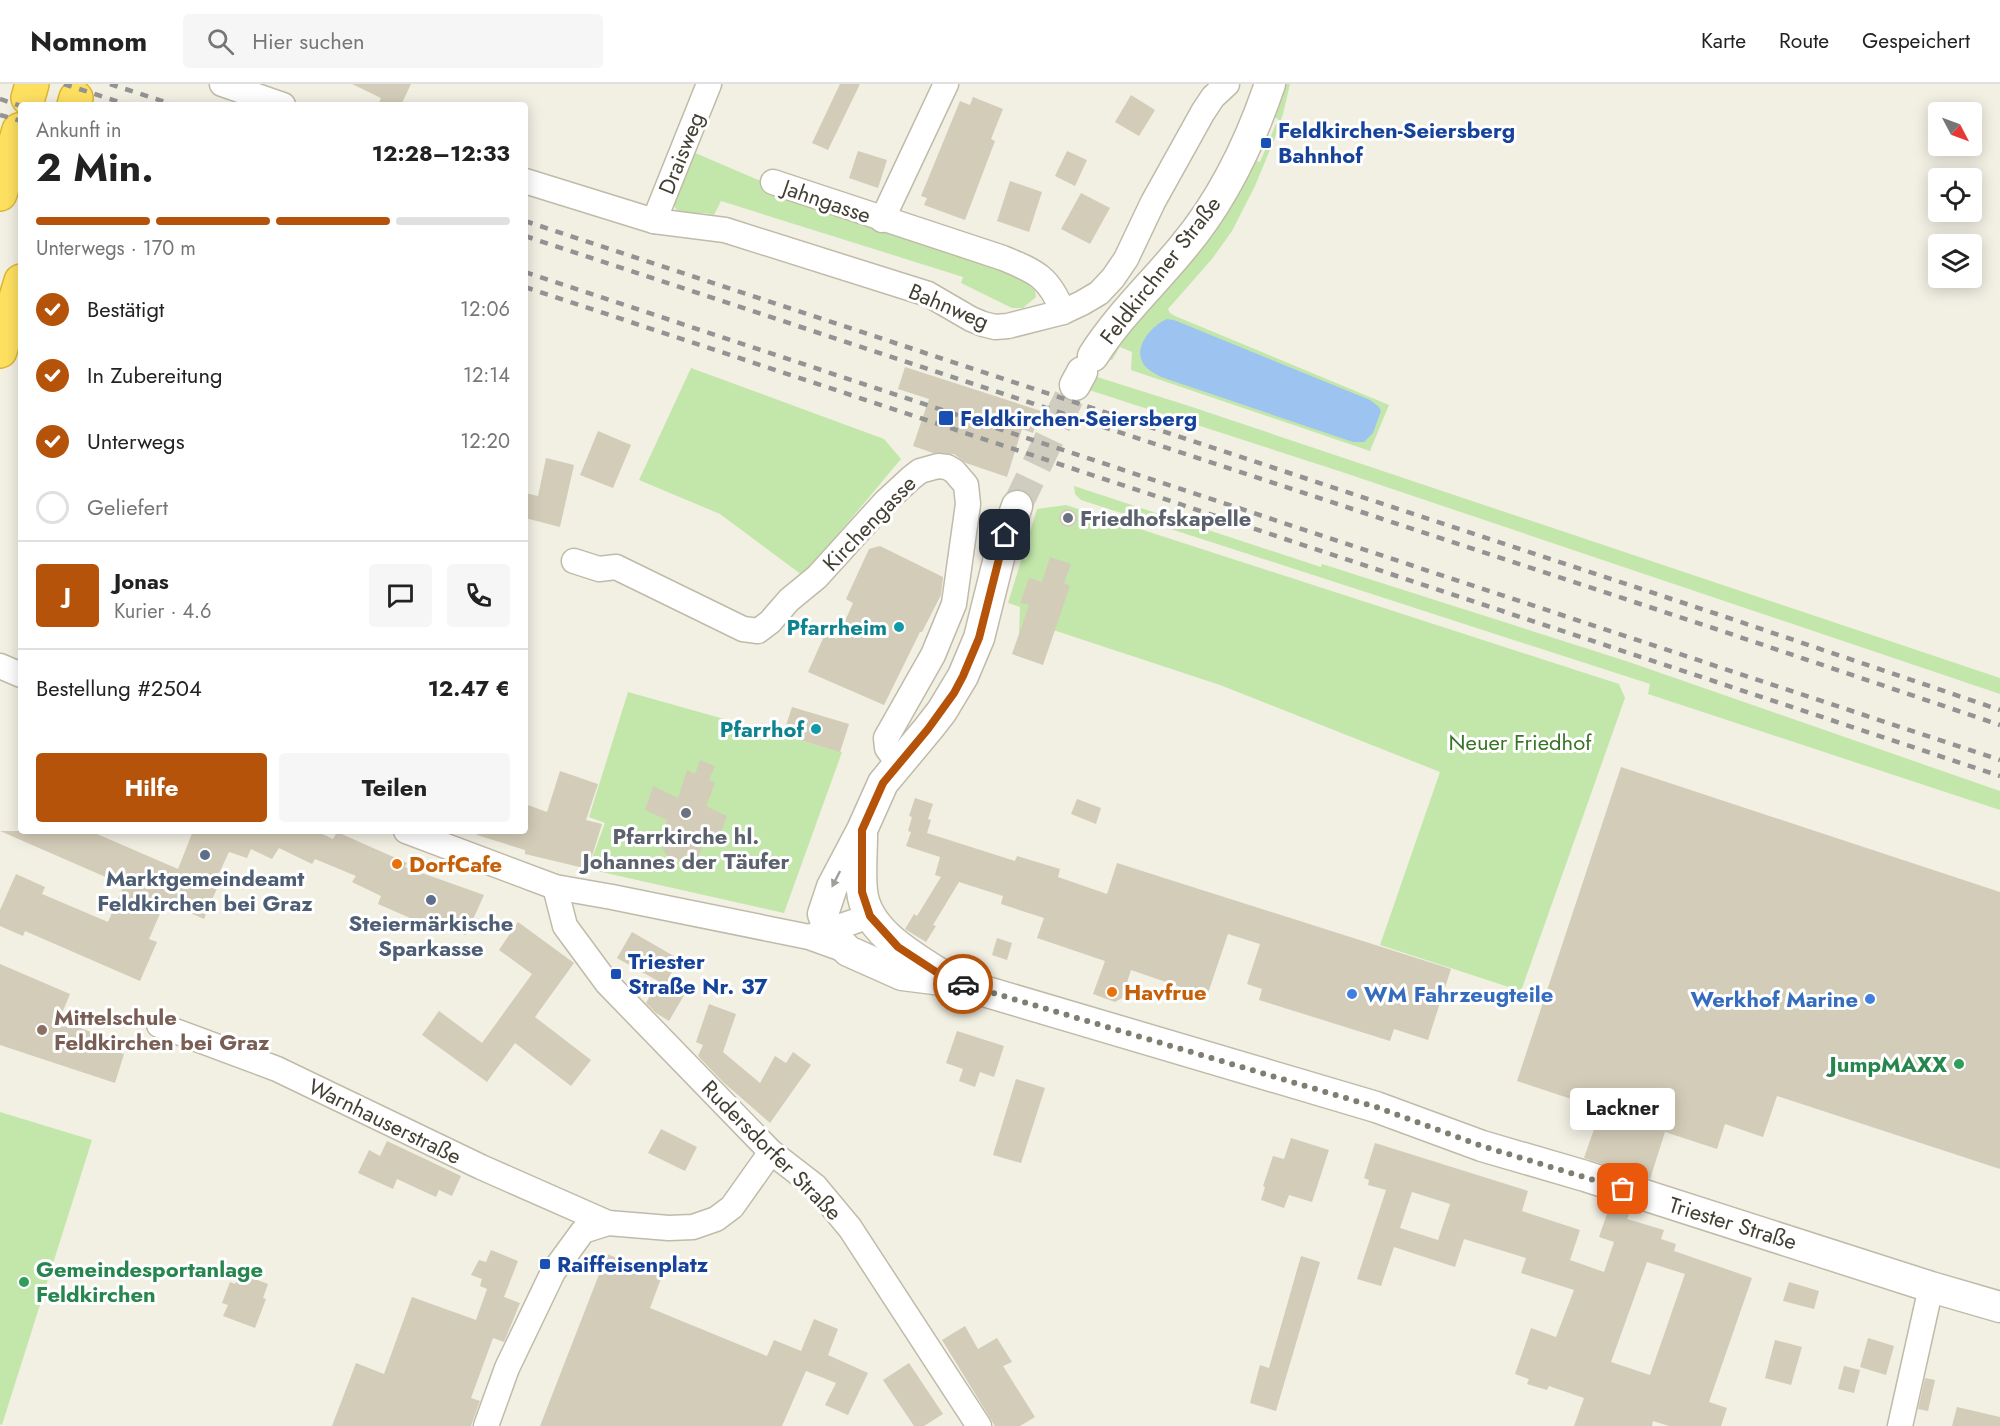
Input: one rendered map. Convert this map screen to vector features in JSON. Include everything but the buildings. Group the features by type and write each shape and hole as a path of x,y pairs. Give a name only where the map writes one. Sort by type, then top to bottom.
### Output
{"highway":[{"path":"0,194 18,133"},
{"path":"0,351 18,291"}],"street":[{"path":"222,84 274,102"},
{"name":"Draisweg","path":"654,222 709,84"},
{"path":"882,220 946,84"},
{"name":"Bahnweg","path":"528,182 654,222 725,230 928,294 983,324 995,327 1008,326 1063,312 1099,293 1126,259 1203,112 1213,97 1227,84"},
{"name":"Feldkirchner Straße","path":"1084,371 1131,305 1178,254 1212,209 1244,151 1270,84"},
{"name":"Jahngasse","path":"773,182 882,220 1004,258 1025,267 1046,281 1063,312"},
{"name":"Kirchengasse","path":"574,561 599,569 616,567 743,629 758,631 770,622 789,600 817,577 885,502 911,478 920,471 938,466 954,471 966,485 968,504 954,604 933,655 885,738 887,748 898,764"},
{"path":"828,940 823,914 832,887 862,830 883,783 942,711 971,659 986,618 1000,554 1017,506"},
{"path":"0,666 18,674"},
{"path":"862,830 862,892 870,916 898,947 950,981"},
{"path":"415,834 555,887 828,940 903,975 950,981"},
{"name":"Rudersdorfer Straße","path":"555,887 565,926 607,983 771,1152 814,1186 850,1228 978,1426"},
{"path":"828,940 870,916"},
{"name":"Triester Straße","path":"950,981 1376,1107 1482,1146 1585,1176 2000,1307"},
{"name":"Warnhauserstraße","path":"159,1025 277,1069 508,1180 608,1223 669,1228 693,1227 716,1219 732,1207 771,1152"},
{"name":"Warnhauserstraße","path":"486,1426 507,1368 553,1272 583,1231 608,1223"},
{"path":"1899,1426 1931,1287"}],"green space":[{"path":"1282,84 1290,84 1283,114 1255,186 1232,231 1212,259 1168,309 1175,316 1389,405 1370,451 1131,370 1132,352 1120,347 1112,360 1104,360 1252,159 1260,162 1278,119 1270,115"},
{"path":"693,152 756,179 878,225 1017,271 1035,289 1036,297 1023,308 1012,308 961,283 963,277 721,201 714,215 679,214 673,204"},
{"path":"691,368 884,439 901,459 802,575 720,514 639,480"},
{"path":"1094,376 2000,678 2000,694 1342,472 1086,389"},
{"path":"1074,486 1321,567 1322,564 1629,662 2000,791 2000,810 1648,694 1650,684 1081,500 1075,494"},
{"name":"Neuer Friedhof","path":"1066,505 1619,684 1625,698 1521,991 1380,945 1440,772 1220,685 1035,624 1030,637 1019,633 1020,607 1008,603 1037,509"},
{"path":"628,692 842,752 784,913 588,869 605,823 589,817"},
{"name":"Gemeindesportanlage Feldkirchen","path":"0,1112 92,1140 2,1425 0,1424"}],"water":[{"path":"1167,319 1370,400 1381,411 1373,433 1364,442 1353,442 1161,377 1150,371 1143,364 1140,355 1141,348 1151,330"}],"tunnel":[{"path":"1017,506 1075,385"}],"railway":[{"path":"64,84 119,102"},
{"path":"110,84 165,102"},
{"path":"0,99 18,105"},
{"path":"0,115 18,120"},
{"path":"528,222 1717,614 2000,710"},
{"path":"528,237 2000,725"},
{"path":"528,273 2000,760"},
{"path":"528,288 2000,776"}],"way so far":[{"path":"963,984 1376,1107 1482,1146 1623,1189"}],"place":[{"name":"Feldkirchen-Seiersberg Bahnhof","path":"1266,143"},
{"name":"Feldkirchen-Seiersberg","path":"946,418"},
{"name":"Friedhofskapelle","path":"1068,518"},
{"name":"Pfarrheim","path":"899,627"},
{"name":"Pfarrhof","path":"816,729"},
{"name":"Pfarrkirche hl. Johannes der Täufer","path":"686,813"},
{"name":"Marktgemeindeamt Feldkirchen bei Graz","path":"205,855"},
{"name":"DorfCafe","path":"397,864"},
{"name":"Steiermärkische Sparkasse","path":"431,900"},
{"name":"Triester Straße Nr. 37","path":"616,974"},
{"name":"Havfrue","path":"1112,992"},
{"name":"WM Fahrzeugteile","path":"1352,994"},
{"name":"Werkhof Marine","path":"1870,999"},
{"name":"Mittelschule Feldkirchen bei Graz","path":"42,1030"},
{"name":"JumpMAXX","path":"1959,1064"},
{"name":"Lackner","path":"1623,1189"},
{"name":"Raiffeisenplatz","path":"545,1264"},
{"name":"Gemeindesportanlage Feldkirchen","path":"24,1282"}],"route":[{"path":"963,984 950,981 898,947 870,916 862,892 862,830 883,783 942,711 963,676 986,618 1005,535"}]}
